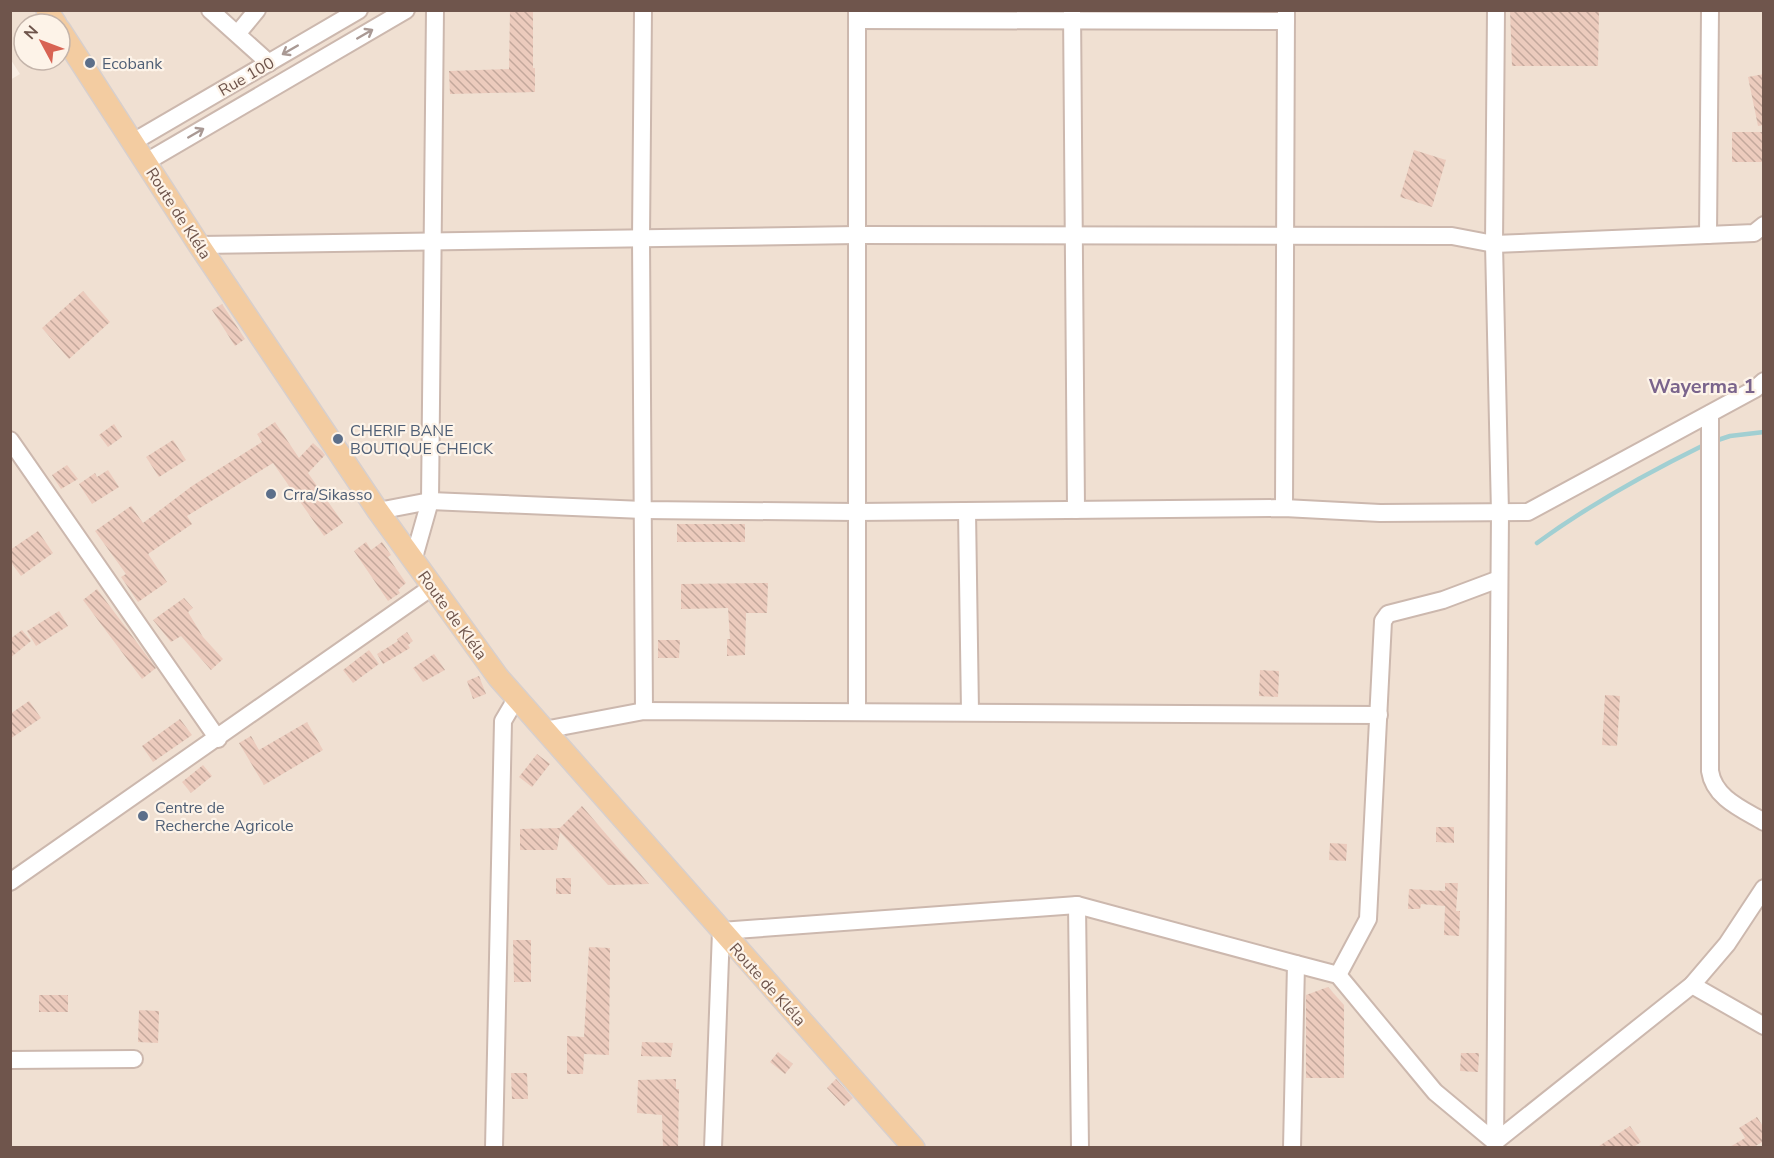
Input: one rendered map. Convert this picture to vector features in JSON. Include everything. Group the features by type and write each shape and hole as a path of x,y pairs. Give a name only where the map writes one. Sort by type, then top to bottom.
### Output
{"main road":[{"name":"Route de Kléla","path":"72,46 199,245 378,511 432,588 516,699 914,1148"}],"street":[{"path":"210,10 269,63"},
{"path":"238,33 257,10"},
{"name":"Rue 100","path":"133,142 359,10"},
{"path":"146,162 406,10"},
{"path":"413,561 430,501 435,10"},
{"path":"643,10 641,238 645,711"},
{"path":"1495,1145 1500,513 1494,244 1496,10"},
{"path":"1708,235 1710,10"},
{"path":"857,711 857,15 1286,16 1283,236 1284,508"},
{"path":"1072,15 1076,510"},
{"path":"199,245 857,235 1452,236 1494,244 1754,233 1764,225"},
{"path":"378,511 430,501 643,510 856,512 1284,508 1380,513 1528,512 1710,414 1759,385"},
{"path":"1710,414 1710,771 1712,782 1718,791 1764,822"},
{"path":"10,440 218,739"},
{"path":"967,511 970,712"},
{"path":"1338,975 1368,919 1383,621 1388,614 1443,600 1499,579"},
{"path":"10,882 432,588"},
{"path":"494,1148 503,721 516,699"},
{"path":"544,730 645,711 1379,715"},
{"path":"1495,1145 1692,985 1727,944 1764,888"},
{"path":"713,1148 721,931 1077,905 1338,975 1435,1092 1495,1145"},
{"path":"1077,905 1080,1148"},
{"path":"1292,1148 1296,964"},
{"path":"1692,985 1764,1026"},
{"path":"10,1060 134,1059"}],"shaded area":[{"path":"11,10 1763,11 1763,1147 11,1147 10,80 20,74 19,72 72,72 72,12 12,12 12,62"}],"building":[{"path":"510,10 533,10 535,92 450,94 449,71 509,69"},
{"path":"1510,10 1599,10 1598,66 1512,66"},
{"path":"1764,74 1764,125 1758,126 1748,77"},
{"path":"1732,132 1762,132 1762,162 1732,162"},
{"path":"1414,150 1446,160 1432,207 1400,197"},
{"path":"83,291 110,322 69,359 42,328"},
{"path":"222,304 245,339 235,346 212,310"},
{"path":"275,422 299,458 313,443 325,455 308,473 343,523 324,536 273,463 187,516 192,524 148,554 167,582 138,602 121,577 126,574 95,531 131,506 143,523 192,486 262,442 257,434"},
{"path":"114,424 122,437 108,447 99,435"},
{"path":"173,440 186,460 159,477 146,457"},
{"path":"67,465 78,479 61,489 52,475"},
{"path":"108,470 119,487 92,504 79,484 95,473 97,477"},
{"path":"677,524 745,524 745,542 677,542"},
{"path":"38,531 53,553 21,576 10,561 10,550"},
{"path":"366,542 371,550 382,542 391,555 388,557 406,583 398,590 400,593 388,601 354,551"},
{"path":"768,583 767,613 746,613 745,655 727,656 727,639 730,639 728,608 681,609 681,584"},
{"path":"97,589 156,668 142,679 83,600"},
{"path":"184,598 193,608 188,612 203,637 223,659 211,670 181,636 171,642 153,620"},
{"path":"59,611 68,626 36,646 27,631"},
{"path":"22,630 31,641 10,658 10,639"},
{"path":"407,632 413,641 408,645 410,648 383,664 377,654 398,641 397,639"},
{"path":"658,640 680,640 679,658 658,658"},
{"path":"369,650 379,664 353,683 343,670"},
{"path":"434,654 445,670 423,682 413,668"},
{"path":"1260,670 1279,671 1278,697 1259,696"},
{"path":"479,676 486,694 473,699 467,681"},
{"path":"1605,695 1620,696 1617,746 1602,745"},
{"path":"29,701 41,718 10,739 10,714"},
{"path":"180,719 192,735 153,762 142,746"},
{"path":"307,722 323,750 264,785 239,743 251,736 259,750"},
{"path":"537,754 550,764 532,787 519,777"},
{"path":"203,765 212,776 191,793 182,782"},
{"path":"582,806 649,884 608,885 560,832 557,850 520,850 520,829 560,828"},
{"path":"1436,827 1454,827 1454,843 1436,842"},
{"path":"1330,843 1347,844 1346,861 1329,860"},
{"path":"556,878 571,878 571,894 556,894"},
{"path":"1445,883 1458,883 1456,911 1460,911 1459,936 1444,935 1445,906 1421,904 1420,909 1408,909 1409,889 1445,891"},
{"path":"513,940 531,940 531,982 514,982"},
{"path":"589,947 610,948 609,1055 584,1054 583,1074 567,1074 567,1036 584,1037"},
{"path":"1328,987 1344,1005 1344,1078 1306,1078 1306,995"},
{"path":"39,995 68,995 68,1012 39,1012"},
{"path":"139,1010 159,1011 158,1043 138,1042"},
{"path":"642,1042 673,1043 671,1057 641,1056"},
{"path":"778,1052 793,1064 785,1074 770,1062"},
{"path":"1461,1053 1479,1053 1478,1072 1460,1071"},
{"path":"511,1073 527,1073 528,1099 512,1099"},
{"path":"676,1079 676,1089 679,1089 678,1148 663,1148 662,1115 637,1113 638,1080"},
{"path":"836,1079 853,1098 844,1106 827,1088"},
{"path":"1757,1117 1764,1128 1764,1141 1752,1148 1728,1148 1745,1138 1739,1128"},
{"path":"1630,1126 1641,1142 1632,1148 1596,1148"}],"waterway":[{"path":"1718,440 1730,436 1764,432"},
{"path":"1537,543 1618,491 1702,446"}],"place":[{"name":"Ecobank","path":"90,63"},
{"name":"CHERIF BANE BOUTIQUE CHEICK","path":"338,439"},
{"name":"Crra/Sikasso","path":"271,494"},
{"name":"Centre de Recherche Agricole","path":"143,816"}],"district":[{"name":"Wayerma 1","path":"1702,386"}]}
